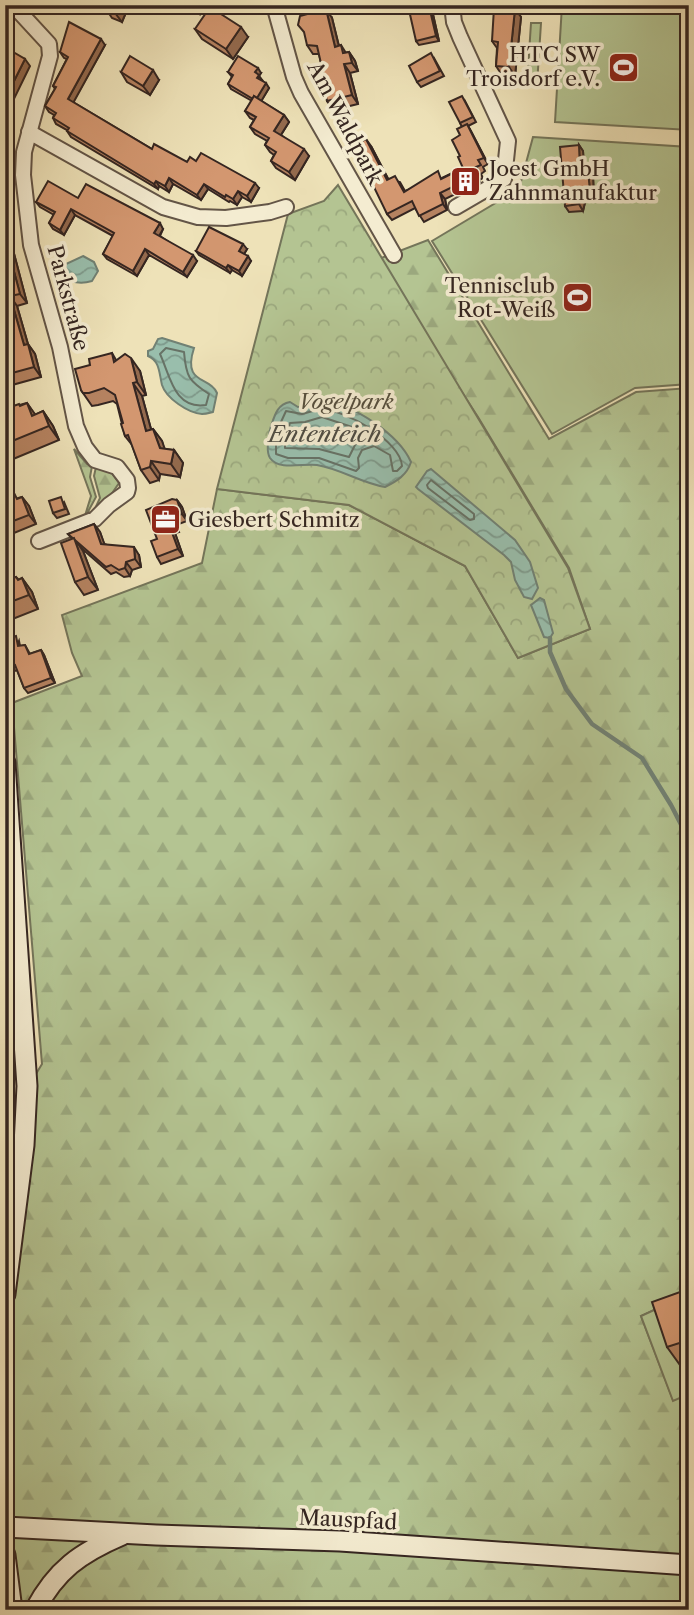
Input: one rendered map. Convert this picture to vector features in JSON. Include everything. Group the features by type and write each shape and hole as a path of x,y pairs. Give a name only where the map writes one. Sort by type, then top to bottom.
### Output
{"street":[{"name":"Parkstraße","path":"13,5 49,44 50,56 24,152 23,175 31,245 60,347 76,426 85,447 95,460 117,467 127,480 128,488 127,492 95,519 39,541"},
{"name":"Am Waldpark","path":"274,5 301,93 394,255"},
{"path":"452,5 454,22 466,52 508,141 503,179 456,207"},
{"path":"29,132 163,207 198,217 226,218 286,207"},
{"path":"5,763 12,968 27,1086 24,1145 5,1294"},
{"name":"Mauspfad","path":"5,1528 340,1541 689,1565"},
{"path":"35,1610 53,1579 64,1568 104,1543 127,1533"},
{"path":"5,1555 12,1610"}],"green space":[{"name":"HTC SW Troisdorf e.V.","path":"562,5 689,12 689,130 555,122"},
{"path":"531,23 541,23 537,85 527,84"},
{"name":"Tennisclub Rot-Weiß","path":"533,137 689,147 689,384 635,388 552,434 432,241 519,189"},
{"name":"Vogelpark","path":"338,185 568,568 590,629 518,658 465,566 349,505 217,489 288,214 324,201"},
{"path":"428,240 549,439 636,392 689,388 689,1294 641,1316 673,1400 689,1394 689,1610 5,1610 5,1140 14,1110 42,1064 12,703 82,676 72,653 62,615 202,563 217,489 349,505 465,566 518,658 590,629 569,568 478,417 376,260"},
{"path":"74,449 92,466 90,477 96,497 84,519 91,496"},
{"path":"96,467 112,473 119,483 106,502 92,515 100,498 94,476"},
{"path":"689,1294 689,1394 673,1401 641,1316"}],"water":[{"path":"83,256 94,262 98,271 92,281 71,281 65,275 66,264"},
{"path":"162,338 194,348 191,360 194,374 217,393 213,412 202,414 190,411 173,400 164,390 157,364 148,356 148,351"},
{"name":"Ententeich","path":"290,402 298,407 321,402 336,404 362,415 397,442 411,462 407,471 385,487 326,467 274,462 268,451 271,426 280,407"},
{"path":"431,469 515,540 530,562 538,588 532,599 524,597 515,580 511,562 504,555 416,487"},
{"path":"540,598 544,600 553,633 550,638 544,637 531,605"}],"building":[{"path":"107,5 119,5 115,13 106,9"},
{"path":"429,6 436,36 416,41 409,10"},
{"path":"210,7 241,27 226,49 195,29"},
{"path":"494,8 515,9 509,67 496,66 498,42 492,41"},
{"path":"326,9 335,47 341,45 343,53 349,52 352,63 344,64 352,95 327,101 317,46 307,45 304,32 298,25 300,16"},
{"path":"69,22 101,39 68,99 152,149 154,144 187,162 190,157 196,161 201,153 255,183 247,196 238,191 233,199 226,195 225,197 204,184 197,195 169,178 165,186 156,181 154,184 67,131 69,128 53,118 56,113 45,106 68,57 60,52"},
{"path":"8,49 25,59 5,99 5,52"},
{"path":"431,53 440,71 417,82 409,66"},
{"path":"130,56 153,70 143,86 121,72"},
{"path":"238,56 258,68 255,72 259,75 257,78 266,83 257,98 254,96 253,99 228,84 233,75 228,72"},
{"path":"254,96 284,115 274,131 304,149 289,172 271,161 276,152 265,145 269,138 250,127 256,117 245,111"},
{"path":"462,96 473,117 460,123 449,102"},
{"path":"467,124 484,158 478,160 481,165 476,167 479,172 440,193 443,204 419,216 412,201 387,214 354,146 366,139 387,180 395,176 404,192 438,171 441,179 463,168 452,140 460,135 457,129"},
{"path":"579,145 580,171 588,170 590,192 582,192 579,204 565,206 560,147"},
{"path":"48,181 78,198 86,184 160,223 154,233 193,255 183,272 145,249 133,271 103,254 114,233 71,209 60,230 49,223 55,212 36,202"},
{"path":"209,227 243,244 239,251 248,256 239,271 228,265 226,268 196,251"},
{"path":"5,238 20,294 10,296 24,345 28,344 34,367 5,375"},
{"path":"112,353 114,362 125,354 131,358 137,382 133,383 146,431 153,429 160,448 174,450 171,464 151,461 150,467 141,470 128,435 125,436 115,395 104,388 89,393 83,393 81,390 75,369 90,365 89,359"},
{"path":"27,403 32,416 43,411 49,426 5,444 5,409"},
{"path":"12,489 17,499 22,497 29,515 8,523 5,518 5,492"},
{"path":"61,497 65,509 53,513 49,501"},
{"path":"172,499 177,500 182,514 171,518 174,525 170,527 178,549 157,557 151,541 157,539 146,510"},
{"path":"94,524 101,544 134,547 135,559 126,562 125,568 119,570 111,565 106,567 68,534"},
{"path":"74,538 88,577 75,582 61,543"},
{"path":"5,567 10,579 22,578 29,595 5,604"},
{"path":"16,636 18,646 25,645 29,654 41,650 51,678 24,688 15,665 8,667 5,659 5,639"},
{"path":"680,1292 689,1318 689,1340 667,1347 652,1302"}],"waterway":[{"path":"550,638 550,652 566,689 592,724 642,758 689,840"}],"place":[{"name":"HTC SW Troisdorf e.V.","path":"623,67"},
{"name":"Joest GmbH Zahnmanufaktur","path":"466,181"},
{"name":"Tennisclub Rot-Weiß","path":"578,298"},
{"name":"Giesbert Schmitz","path":"165,520"}]}
